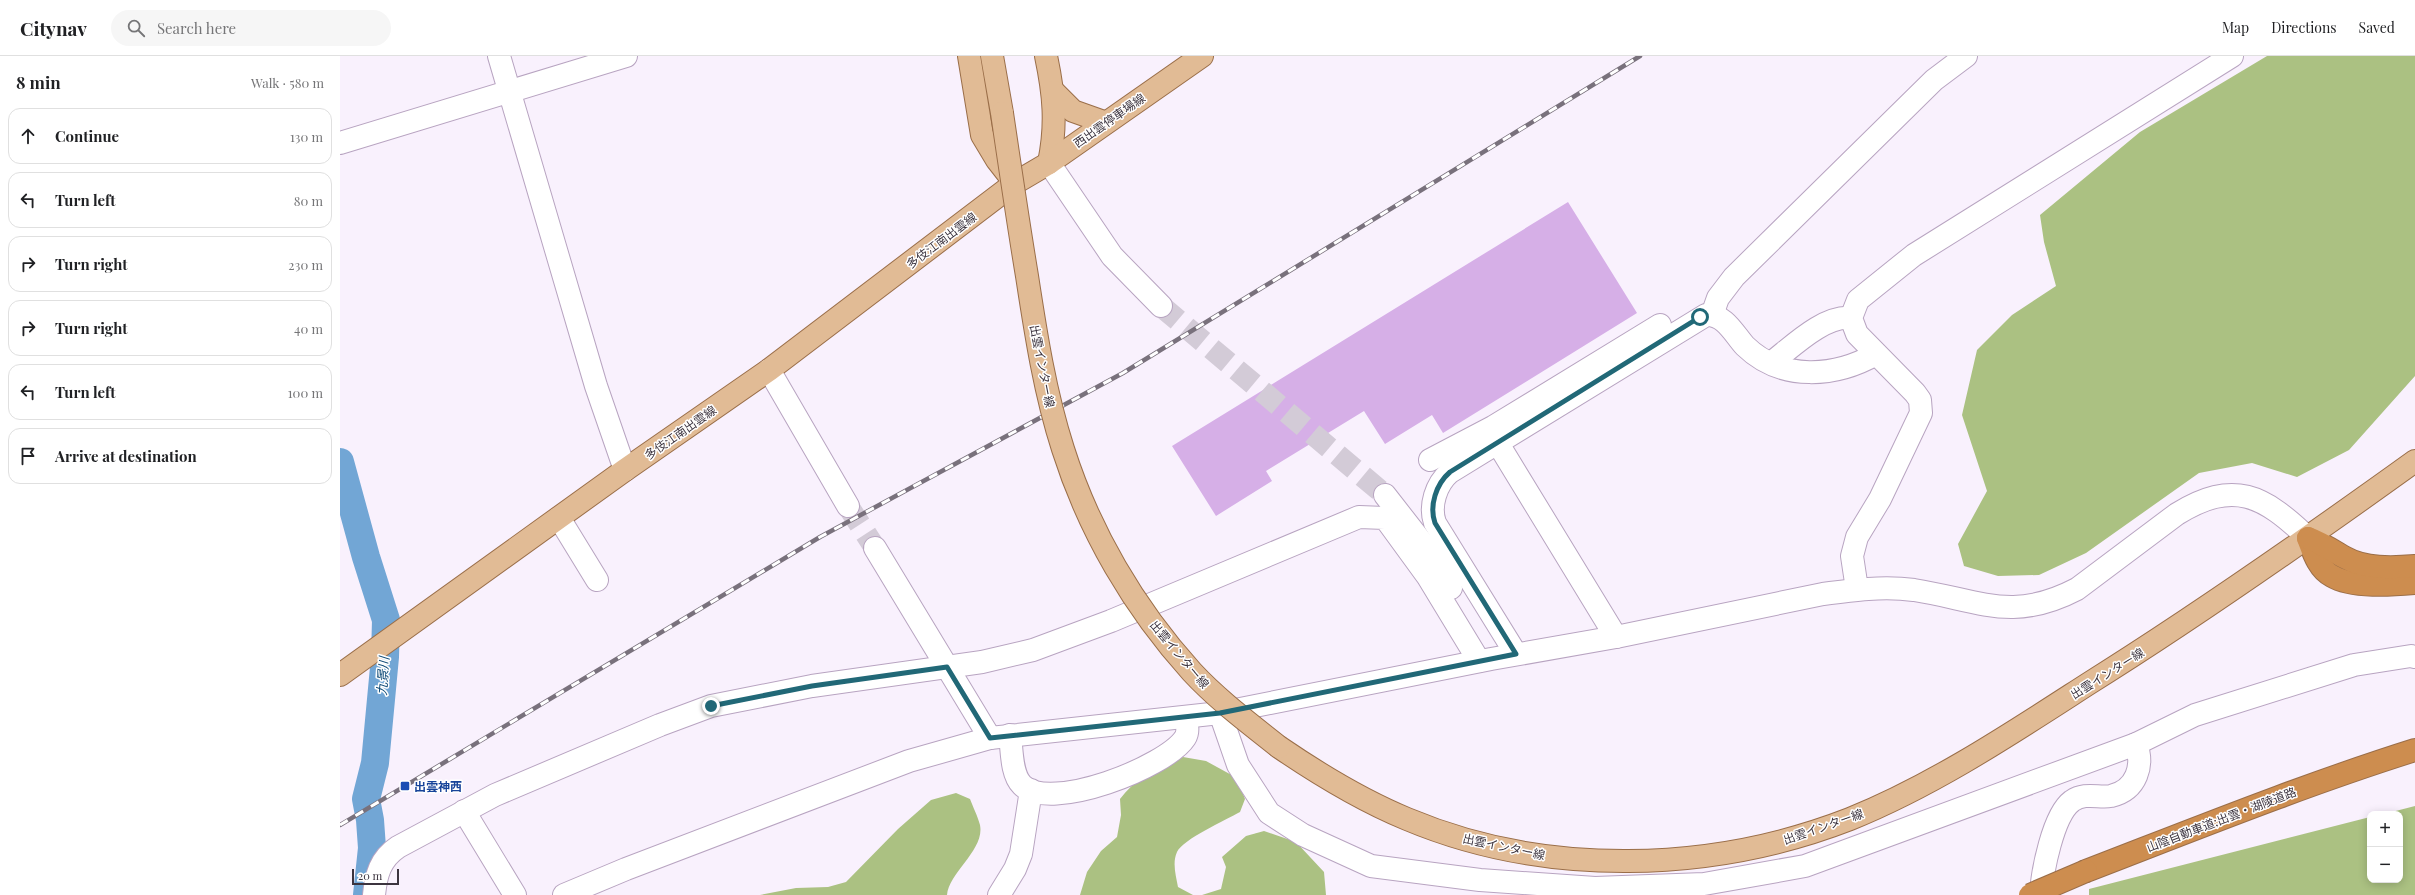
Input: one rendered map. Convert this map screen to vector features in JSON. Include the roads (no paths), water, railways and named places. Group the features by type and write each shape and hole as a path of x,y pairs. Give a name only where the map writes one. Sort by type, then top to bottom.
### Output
{"highway":[{"path":"2308,538 2329,546 2345,557 2366,564 2391,568 2415,566"},
{"path":"2308,538 2316,559 2332,576 2361,584 2391,585 2415,583"},
{"name":"山陰自動車道;出雲・湖陵道路","path":"2030,895 2086,871 2246,810 2369,764 2415,750"}],"main road":[{"path":"969,56 982,135 997,160 1015,183"},
{"name":"出雲インター線","path":"992,56 1045,382 1063,449 1090,518 1132,593 1188,666 1220,699 1279,747 1340,787 1408,819 1440,831 1516,850 1556,856 1641,861 1703,856 1742,849 1777,842 1831,826 1894,799 1929,781 2024,725 2147,647 2308,538 2415,461"},
{"path":"1046,56 1054,92 1054,140 1049,163"},
{"name":"西出雲停車場線","path":"1015,183 1049,163 1104,122 1202,56"},
{"path":"1054,92 1073,110 1104,122"},
{"name":"多伎江南出雲線","path":"340,675 625,470 769,370 1015,183"}],"street":[{"path":"499,56 596,386 625,470"},
{"path":"340,143 626,56"},
{"path":"1516,654 1432,517 1432,504 1444,477 1700,317 1715,306 1734,277 1934,80 1966,56"},
{"path":"1857,589 1852,556 1857,537 1880,499 1921,413 1921,406 1915,393 1857,334 1851,318 1853,308 1863,295 1914,255 2232,56"},
{"path":"1049,163 1112,256 1161,306"},
{"path":"1430,460 1493,428 1603,358 1705,298 1715,306 1723,320 1746,347 1771,363 1790,370 1823,373 1849,367 1876,354"},
{"path":"1771,363 1829,320 1843,317 1851,318"},
{"path":"769,370 848,506"},
{"path":"1498,442 1616,637"},
{"path":"1385,495 1435,559 1485,660"},
{"path":"564,895 626,868 909,761 1000,737 1186,718 1220,713 1516,654 1616,637 1822,594 1857,589 1915,590 1988,607 2029,607 2044,604 2077,589 2194,504 2221,495 2245,496 2268,505 2280,512 2308,538"},
{"path":"374,895 380,866 389,853 495,795 653,728 711,706 812,686 982,662 1033,650 1111,621 1359,517 1385,518 1485,660"},
{"path":"559,518 597,580"},
{"path":"875,548 947,667 1000,737 1015,774 1023,786 1030,790 1058,793 1077,791 1112,783 1179,745 1187,732 1186,718"},
{"path":"1220,713 1238,765 1269,814 1303,835 1371,866 1480,880 1595,888 1704,884 1805,866 2136,744 2195,716 2354,664 2411,656 2415,658"},
{"path":"2040,895 2042,872 2063,811 2072,801 2082,796 2110,796 2134,783 2139,771 2140,756 2136,744"},
{"path":"999,895 1016,869 1021,854 1030,790"},
{"path":"464,811 515,895"}],"waterway":[{"name":"九景川","path":"340,462 366,557 386,620 385,657 375,763 366,799 370,820 372,848 367,895"}],"tunnel":[{"path":"1161,306 1385,495"},
{"path":"848,506 875,548"}],"railway":[{"path":"340,825 820,537 1123,373 1640,56"}],"place":[{"name":"出雲神西","path":"405,786"}]}
